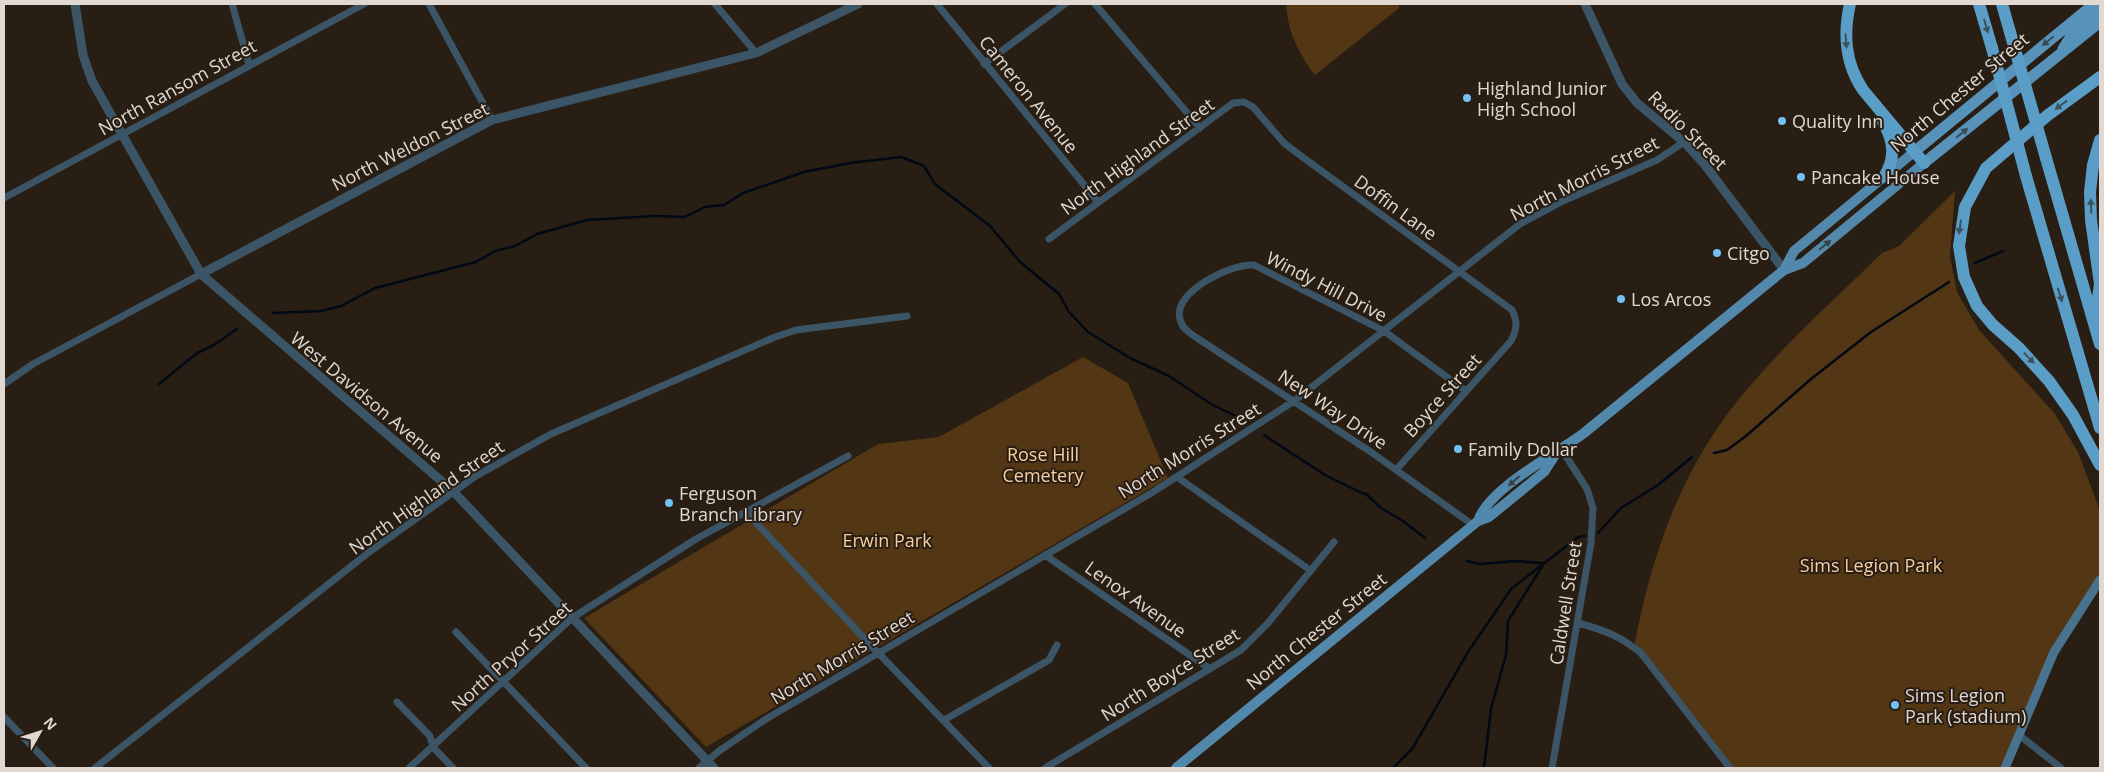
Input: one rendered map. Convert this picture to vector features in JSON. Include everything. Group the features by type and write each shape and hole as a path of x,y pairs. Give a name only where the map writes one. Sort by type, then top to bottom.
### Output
{"highway":[{"path":"1850,4 1845,30 1846,49 1855,77 1924,163"},
{"path":"1979,4 2026,176 2100,428"},
{"path":"2002,4 2100,344"},
{"name":"North Chester Street","path":"1914,152 2094,4"},
{"path":"2060,55 2073,33 2100,9"},
{"name":"North Chester Street","path":"1924,163 2100,22"},
{"path":"2100,77 2048,115 1979,176 1965,207 1959,246 1964,277 1977,306 1993,325 2049,381 2073,415 2100,465"},
{"path":"1870,98 1892,144 1891,162 1884,177"},
{"path":"2094,324 2100,284 2090,192 2093,165 2100,140"}],"main road":[{"name":"North Chester Street","path":"1784,270 1794,251 1914,152"},
{"name":"North Chester Street","path":"1176,768 1476,523 1489,517 1544,472 1558,452 1784,270 1803,263 1924,163"},
{"path":"2006,768 2054,652 2100,580"}],"street":[{"name":"West Davidson Avenue","path":"75,4 83,55 88,71 201,274 453,492 714,768"},
{"path":"232,4 249,64"},
{"name":"North Ransom Street","path":"4,198 249,64 364,4"},
{"path":"429,4 492,120"},
{"path":"715,4 756,53"},
{"name":"North Weldon Street","path":"4,384 33,364 492,120 756,53 858,4"},
{"name":"Cameron Avenue","path":"937,4 1098,202"},
{"path":"984,64 1066,4"},
{"path":"1095,4 1200,128"},
{"name":"Radio Street","path":"1585,4 1622,84 1637,103 1684,142 1720,184 1784,270"},
{"name":"North Highland Street","path":"1049,239 1233,103 1244,102"},
{"name":"Doffin Lane","path":"1244,102 1253,107 1284,143 1297,154 1512,310 1516,319 1516,331 1511,341"},
{"name":"North Morris Street","path":"699,768 766,719 1177,477 1294,401 1520,224 1537,214 1657,160 1684,142"},
{"name":"Windy Hill Drive","path":"1179,317 1181,307 1198,286 1221,272 1245,264 1268,270 1384,331 1466,391"},
{"name":"North Highland Street","path":"95,768 368,553 476,476 545,437 775,337 796,330 907,316"},
{"name":"New Way Drive","path":"1179,317 1183,328 1197,338 1476,523"},
{"name":"Boyce Street","path":"1396,470 1511,341"},
{"name":"Caldwell Street","path":"1552,768 1591,543 1593,508 1588,489 1558,452"},
{"name":"North Pryor Street","path":"409,768 572,618 696,539 848,456"},
{"path":"1177,477 1310,570"},
{"path":"746,512 989,768"},
{"name":"North Boyce Street","path":"1045,768 1210,669 1251,642 1334,542"},
{"name":"Lenox Avenue","path":"1045,554 1210,669"},
{"path":"1578,623 1606,631 1624,639 1641,653 1730,768"},
{"path":"456,632 586,768"},
{"path":"944,720 1049,660 1057,645"},
{"path":"397,702 430,736 433,747 453,768"},
{"path":"4,717 53,768"},
{"path":"2019,735 2061,768"}],"green space":[{"path":"1286,4 1399,4 1399,8 1315,75 1295,42 1289,24"},
{"name":"Sims Legion Park","path":"1955,191 1950,257 1957,292 1979,330 2055,414 2078,452 2100,511 2100,580 2076,614 2005,768 1730,768 1634,648 1649,581 1671,516 1700,455 1718,426 1756,379 1882,253 1899,246"},
{"name":"Erwin Park","path":"1083,357 1128,383 1168,478 706,747 584,618 878,444 939,437"}],"waterway":[{"path":"273,313 321,311 341,306 375,288 476,262 495,251 515,246 537,234 587,220 654,216 685,217 705,207 724,205 743,193 804,172 850,163 901,157 924,166 935,184 990,226 1020,262 1059,294 1069,312 1088,332 1130,358 1169,376 1211,404 1244,420"},
{"path":"1975,263 2003,251"},
{"path":"1714,453 1727,450 1746,436 1811,379 1871,332 1949,282"},
{"path":"159,384 197,353 214,345 237,329"},
{"path":"1264,435 1325,475 1365,493 1381,508 1403,521 1425,538"},
{"path":"1598,533 1621,508 1658,485 1692,457"},
{"path":"1393,768 1412,749 1468,652 1511,589 1578,537 1585,536"},
{"path":"1467,561 1480,564 1515,561 1542,563"},
{"path":"1484,768 1491,709 1506,655 1508,621 1543,565"}],"place":[{"name":"Highland Junior High School","path":"1467,98"},
{"name":"Quality Inn","path":"1782,121"},
{"name":"Pancake House","path":"1801,177"},
{"name":"Citgo","path":"1717,253"},
{"name":"Los Arcos","path":"1621,299"},
{"name":"Family Dollar","path":"1458,449"},
{"name":"Ferguson Branch Library","path":"669,503"},
{"name":"Sims Legion Park (stadium)","path":"1895,705"}],"park label":[{"name":"Rose Hill Cemetery","path":"1043,464"}]}
